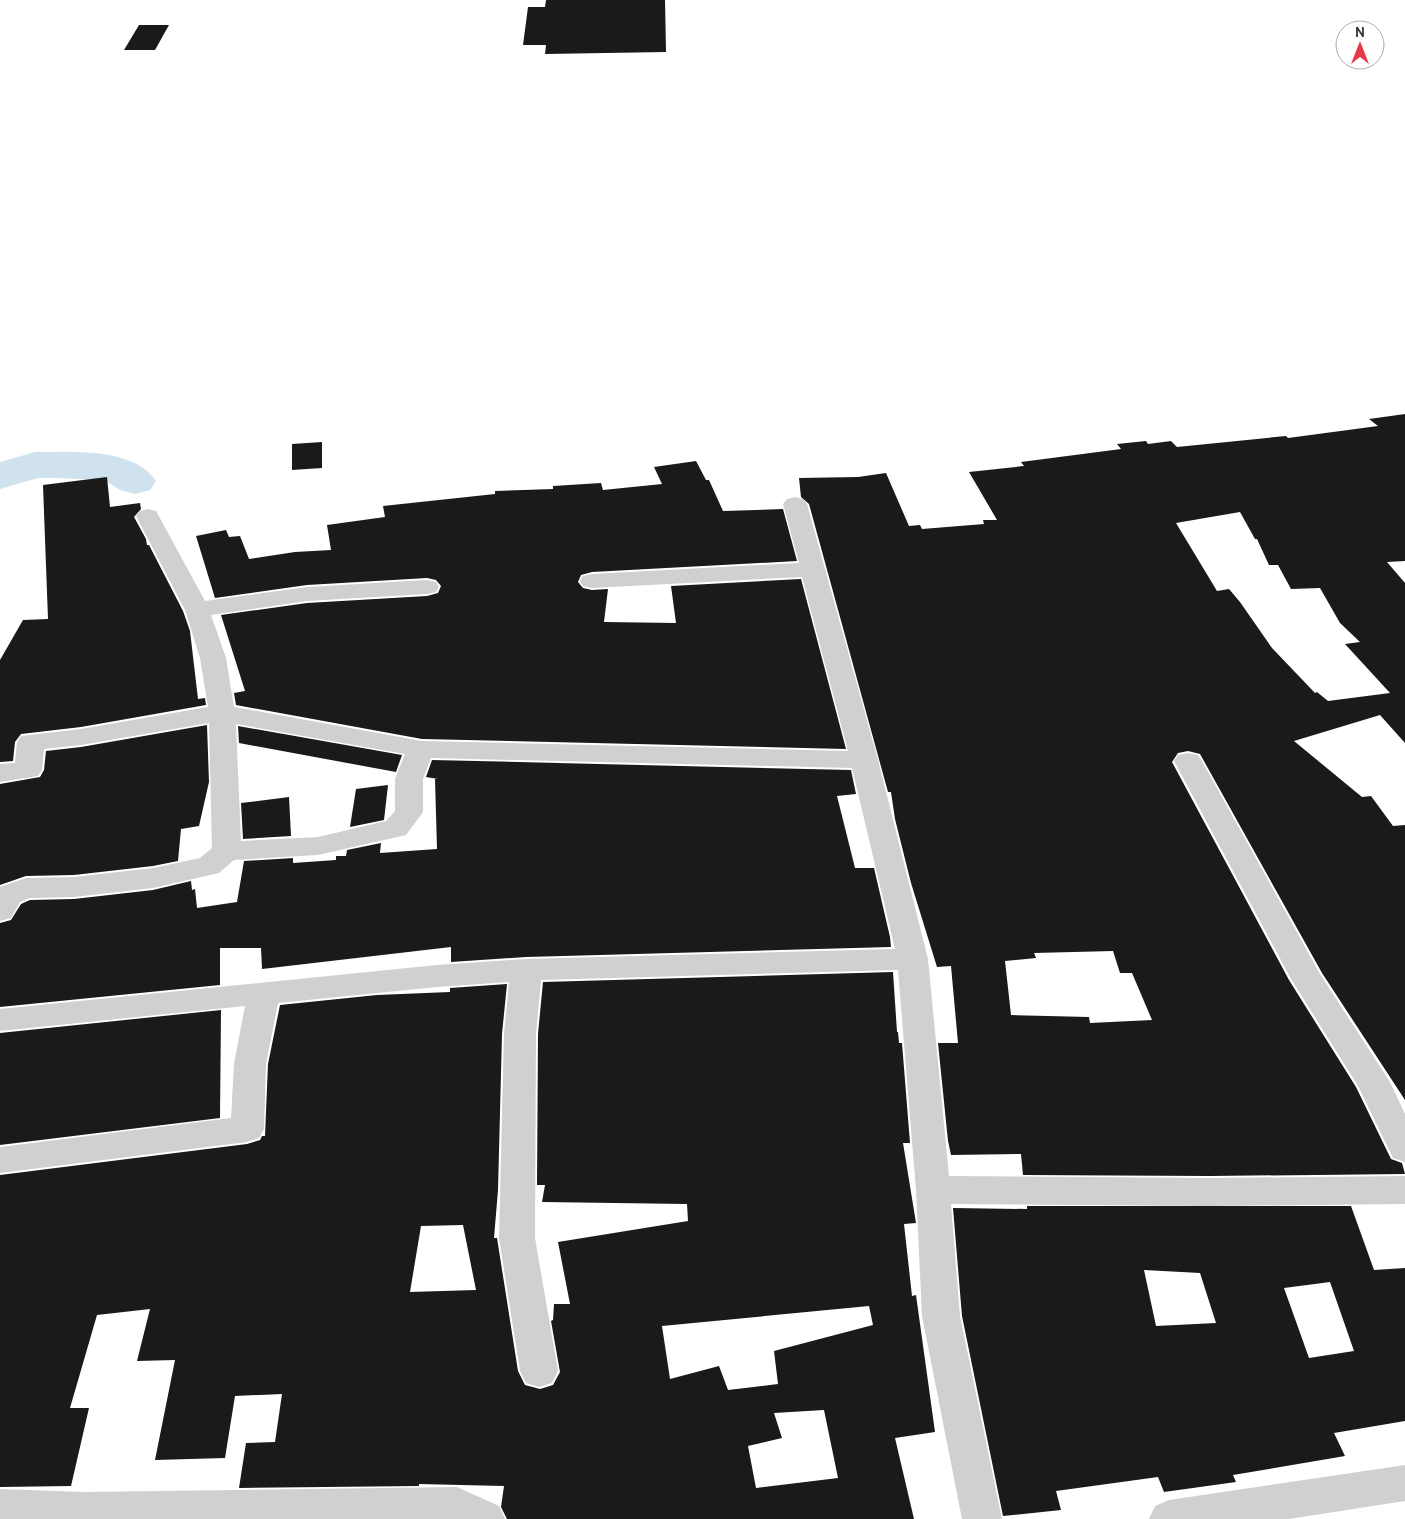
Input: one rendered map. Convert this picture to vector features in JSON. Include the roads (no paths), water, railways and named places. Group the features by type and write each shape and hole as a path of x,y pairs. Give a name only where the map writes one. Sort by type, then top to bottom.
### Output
{"street":[{"path":"795,504 864,760 914,959 940,1316 982,1519"},
{"path":"148,516 197,610 213,658 222,713 227,851"},
{"path":"592,581 814,569"},
{"path":"197,610 307,594 427,587"},
{"path":"0,773 28,770 31,742 81,736 222,713 422,749 864,760"},
{"path":"0,911 8,895 26,888 74,887 153,878 209,866 227,851 318,846 396,828 409,812 409,779 414,763 422,749"},
{"path":"1188,761 1307,979 1373,1082 1405,1149"},
{"path":"0,1020 264,993 526,970 914,959"},
{"path":"526,970 520,1034 518,1238 539,1372"},
{"path":"0,1160 247,1129 250,1064 264,993"},
{"path":"932,1190 1220,1192 1405,1190"},
{"path":"1169,1519 1405,1482"},
{"path":"0,1507 84,1510 457,1504 484,1519"}],"waterway":[{"path":"0,476 35,465 56,465 113,468 135,481"}]}
